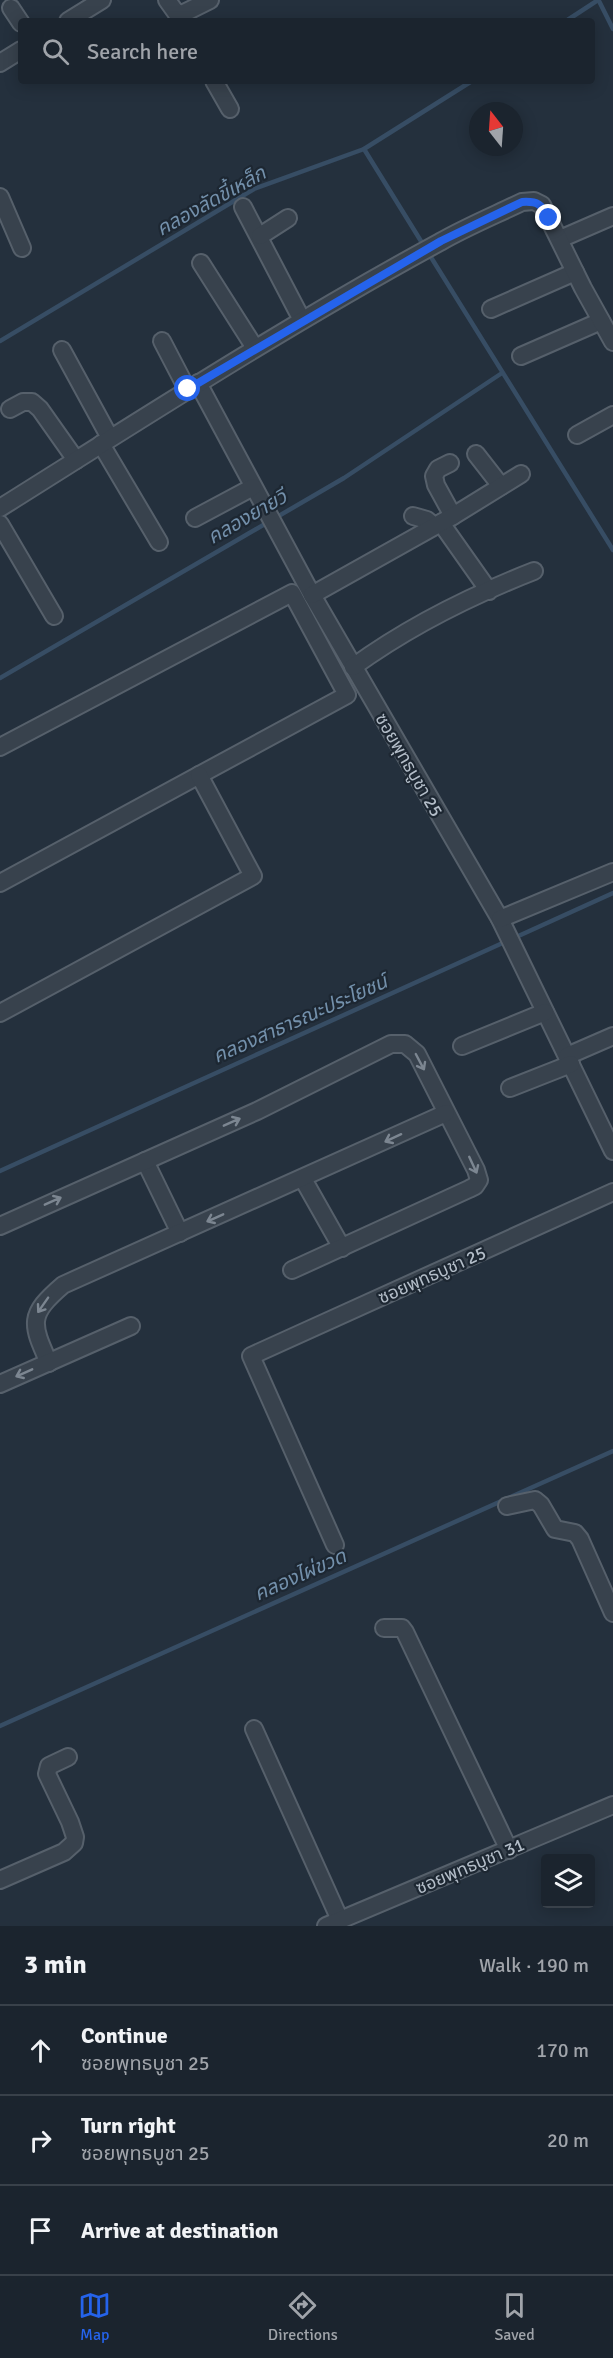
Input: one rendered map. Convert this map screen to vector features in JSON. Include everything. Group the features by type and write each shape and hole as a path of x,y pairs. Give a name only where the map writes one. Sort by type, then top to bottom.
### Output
{"street":[{"path":"75,18 102,0"},
{"path":"167,0 178,18 210,0"},
{"path":"11,8 18,18"},
{"path":"0,63 18,52"},
{"path":"216,84 230,109"},
{"path":"0,197 22,248"},
{"path":"0,508 302,320 441,241 522,202 534,201 542,205 613,342"},
{"path":"243,207 302,320"},
{"path":"560,239 613,216"},
{"path":"260,236 288,218"},
{"path":"201,264 255,348"},
{"path":"491,309 575,272"},
{"path":"521,356 601,321"},
{"name":"ซอยพุทธบูชา 25","path":"162,341 193,386 253,487 353,668 500,919 613,1151"},
{"path":"62,350 159,542"},
{"path":"10,409 23,402 32,402 40,409 76,460"},
{"path":"576,435 613,416"},
{"path":"476,453 501,486"},
{"path":"450,463 438,469 434,476 443,522 489,591"},
{"path":"312,595 443,522 521,474"},
{"path":"195,518 253,487"},
{"path":"413,516 443,522"},
{"path":"0,524 54,616"},
{"path":"353,668 407,631 534,572"},
{"path":"0,747 292,593 348,695 0,883"},
{"path":"0,1013 254,876 198,775"},
{"path":"500,919 613,872"},
{"path":"462,1046 545,1012"},
{"path":"510,1088 613,1036"},
{"path":"0,1226 257,1111 391,1044 401,1043 417,1054 479,1180 475,1186 292,1270"},
{"path":"49,1363 37,1336 36,1316 44,1301 63,1286 446,1113"},
{"path":"145,1161 180,1233"},
{"path":"303,1179 342,1248"},
{"name":"ซอยพุทธบูชา 25","path":"335,1545 251,1356 613,1192"},
{"path":"0,1384 131,1326"},
{"path":"507,1506 535,1500 541,1505 555,1529 575,1533 580,1539 613,1613"},
{"path":"384,1628 402,1628 405,1632 509,1850"},
{"path":"254,1729 333,1923"},
{"path":"0,1880 64,1852 74,1843 75,1837 70,1822 47,1774 50,1766 68,1757"},
{"name":"ซอยพุทธบูชา 31","path":"333,1923 613,1805"}],"waterway":[{"name":"คลองลัดขี้เหล็ก","path":"571,18 598,0"},
{"path":"599,1 613,29"},
{"name":"คลองลัดขี้เหล็ก","path":"0,341 254,189 364,149 467,84"},
{"path":"364,149 424,246"},
{"path":"429,254 613,550"},
{"name":"คลองยายวี","path":"0,678 344,478 502,373"},
{"name":"คลองสาธารณะประโยชน์","path":"514,938 613,893"},
{"name":"คลองสาธารณะประโยชน์","path":"0,1171 507,941"},
{"name":"คลองไผ่ขวด","path":"0,1726 613,1451"}],"route":[{"path":"188,389 302,320 441,241 522,202 534,201 542,205 549,218"}]}
